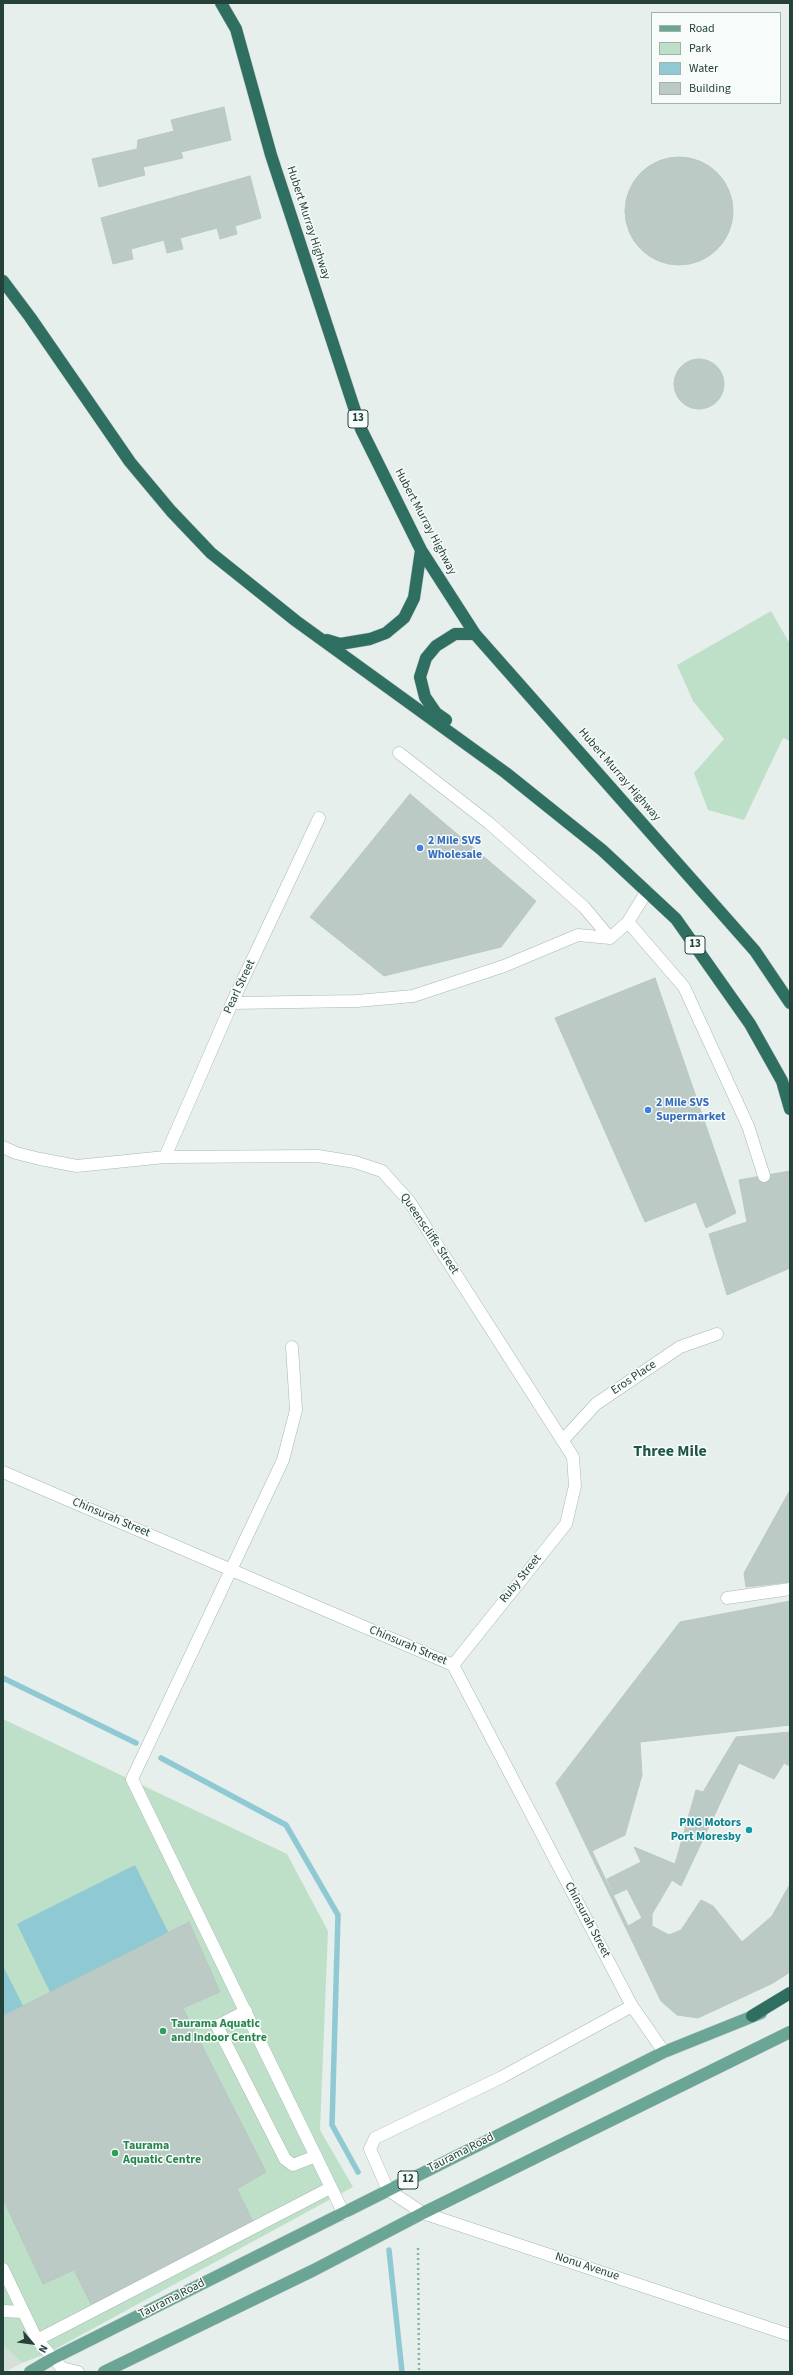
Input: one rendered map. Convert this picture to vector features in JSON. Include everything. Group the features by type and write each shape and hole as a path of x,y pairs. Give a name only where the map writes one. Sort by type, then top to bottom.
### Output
{"highway":[{"name":"Hubert Murray Highway","path":"221,3 236,29 271,155 362,429 421,550 475,634 755,951 790,1003"},
{"name":"13","path":"3,281 30,316 130,462 171,511 211,553 318,637 506,773 602,850 676,919 750,1024 782,1081 790,1109"},
{"path":"318,637 340,644 370,639 386,633 404,618 414,598 421,550"},
{"path":"475,634 455,634 436,646 426,658 420,677 426,697 436,713 490,751 506,773"},
{"path":"752,2016 790,1993"}],"main road":[{"name":"Taurama Road","path":"30,2372 52,2359 344,2214 388,2190 664,2052 752,2016 790,1998"},
{"path":"104,2372 314,2270 423,2213 790,2032"}],"street":[{"path":"399,753 489,823 584,907 610,938"},
{"name":"Pearl Street","path":"165,1157 232,1003 319,818"},
{"path":"232,1003 364,1001 413,996 504,966 578,935 610,938 628,922 647,891"},
{"path":"628,922 684,988 748,1126 764,1176"},
{"name":"Queenscliffe Street","path":"3,1147 34,1158 77,1166 165,1157 318,1156 355,1162 382,1170 412,1207 563,1440 573,1457 575,1486"},
{"name":"Eros Place","path":"563,1440 596,1404 680,1347 717,1334"},
{"path":"292,1347 296,1410 283,1460 132,1779 344,2214"},
{"name":"Chinsurah Street","path":"3,1472 453,1665 632,2006 664,2052"},
{"name":"Ruby Street","path":"453,1665 566,1524 575,1486"},
{"path":"727,1598 790,1589"},
{"path":"388,2190 370,2149 374,2138 495,2080 632,2006"},
{"path":"246,2011 217,2026 285,2159 293,2165 316,2156"},
{"path":"36,2340 330,2188"},
{"name":"Nonu Avenue","path":"388,2190 423,2213 790,2335"},
{"path":"3,2269 36,2340 52,2359 62,2368 78,2372"},
{"path":"3,2311 22,2312"}],"path":[{"path":"418,2248 418,2372"}],"shaded area":[{"path":"3,2345 22,2363 5,2372 3,2372"}],"green space":[{"path":"771,611 790,644 790,741 783,738 744,820 708,810 694,773 724,739 693,701 677,665"},
{"name":"Taurama Aquatic and Indoor Centre","path":"3,1719 287,1854 328,1931 320,2130 353,2187 48,2353 22,2363 3,2345"}],"water":[{"path":"135,1865 182,1960 63,2019 17,1924"},
{"path":"3,1966 37,2033 3,2051"}],"building":[{"path":"224,107 231,140 181,152 183,158 143,167 145,175 99,187 92,159 137,149 138,140 174,131 171,120"},
{"path":"679,157 700,161 717,173 729,190 733,211 729,232 717,249 700,261 679,265 658,261 641,249 629,232 625,211 629,190 641,173 658,161"},
{"path":"250,176 261,218 235,226 237,234 220,239 217,228 180,238 183,249 167,253 164,240 131,249 133,259 113,264 101,218"},
{"path":"699,359 708,361 717,366 722,375 724,384 722,393 717,402 708,407 699,409 690,407 681,402 676,393 674,384 676,375 681,366 690,361"},
{"name":"2 Mile SVS Wholesale","path":"410,794 536,901 501,947 384,976 310,917"},
{"name":"2 Mile SVS Supermarket","path":"655,978 736,1213 706,1228 696,1202 645,1222 555,1018"},
{"path":"790,1171 790,1268 727,1295 709,1234 747,1222 739,1180"},
{"path":"790,1490 790,1582 746,1587 744,1573"},
{"name":"PNG Motors Port Moresby","path":"790,1601 790,1972 773,1983 698,2018 677,2015 661,2001 556,1783 680,1622"},
{"name":"PNG Motors Port Moresby","path":"790,1725 790,1732 736,1737 703,1792 696,1790 675,1864 634,1847 641,1862 607,1879 614,1895 627,1889 642,1918 628,1926 592,1851 625,1835 642,1775 640,1742"},
{"name":"PNG Motors Port Moresby","path":"739,1763 774,1779 784,1763 790,1766 790,1884 772,1916 742,1942 713,1906 701,1900 681,1930 669,1935 652,1926 652,1914 672,1880 681,1886"},
{"path":"189,1922 220,1992 183,2008 266,2172 237,2189 255,2226 92,2306 74,2270 43,2284 3,2199 3,2016"}],"waterway":[{"path":"3,1678 136,1743"},
{"path":"161,1758 286,1825 338,1915 332,2125 358,2172"},
{"path":"389,2250 402,2372"}],"place":[{"name":"2 Mile SVS Wholesale","path":"420,848"},
{"name":"2 Mile SVS Supermarket","path":"648,1110"},
{"name":"PNG Motors Port Moresby","path":"749,1830"},
{"name":"Taurama Aquatic and Indoor Centre","path":"163,2031"},
{"name":"Taurama Aquatic Centre","path":"115,2153"}],"district":[{"name":"Three Mile","path":"670,1452"}]}
